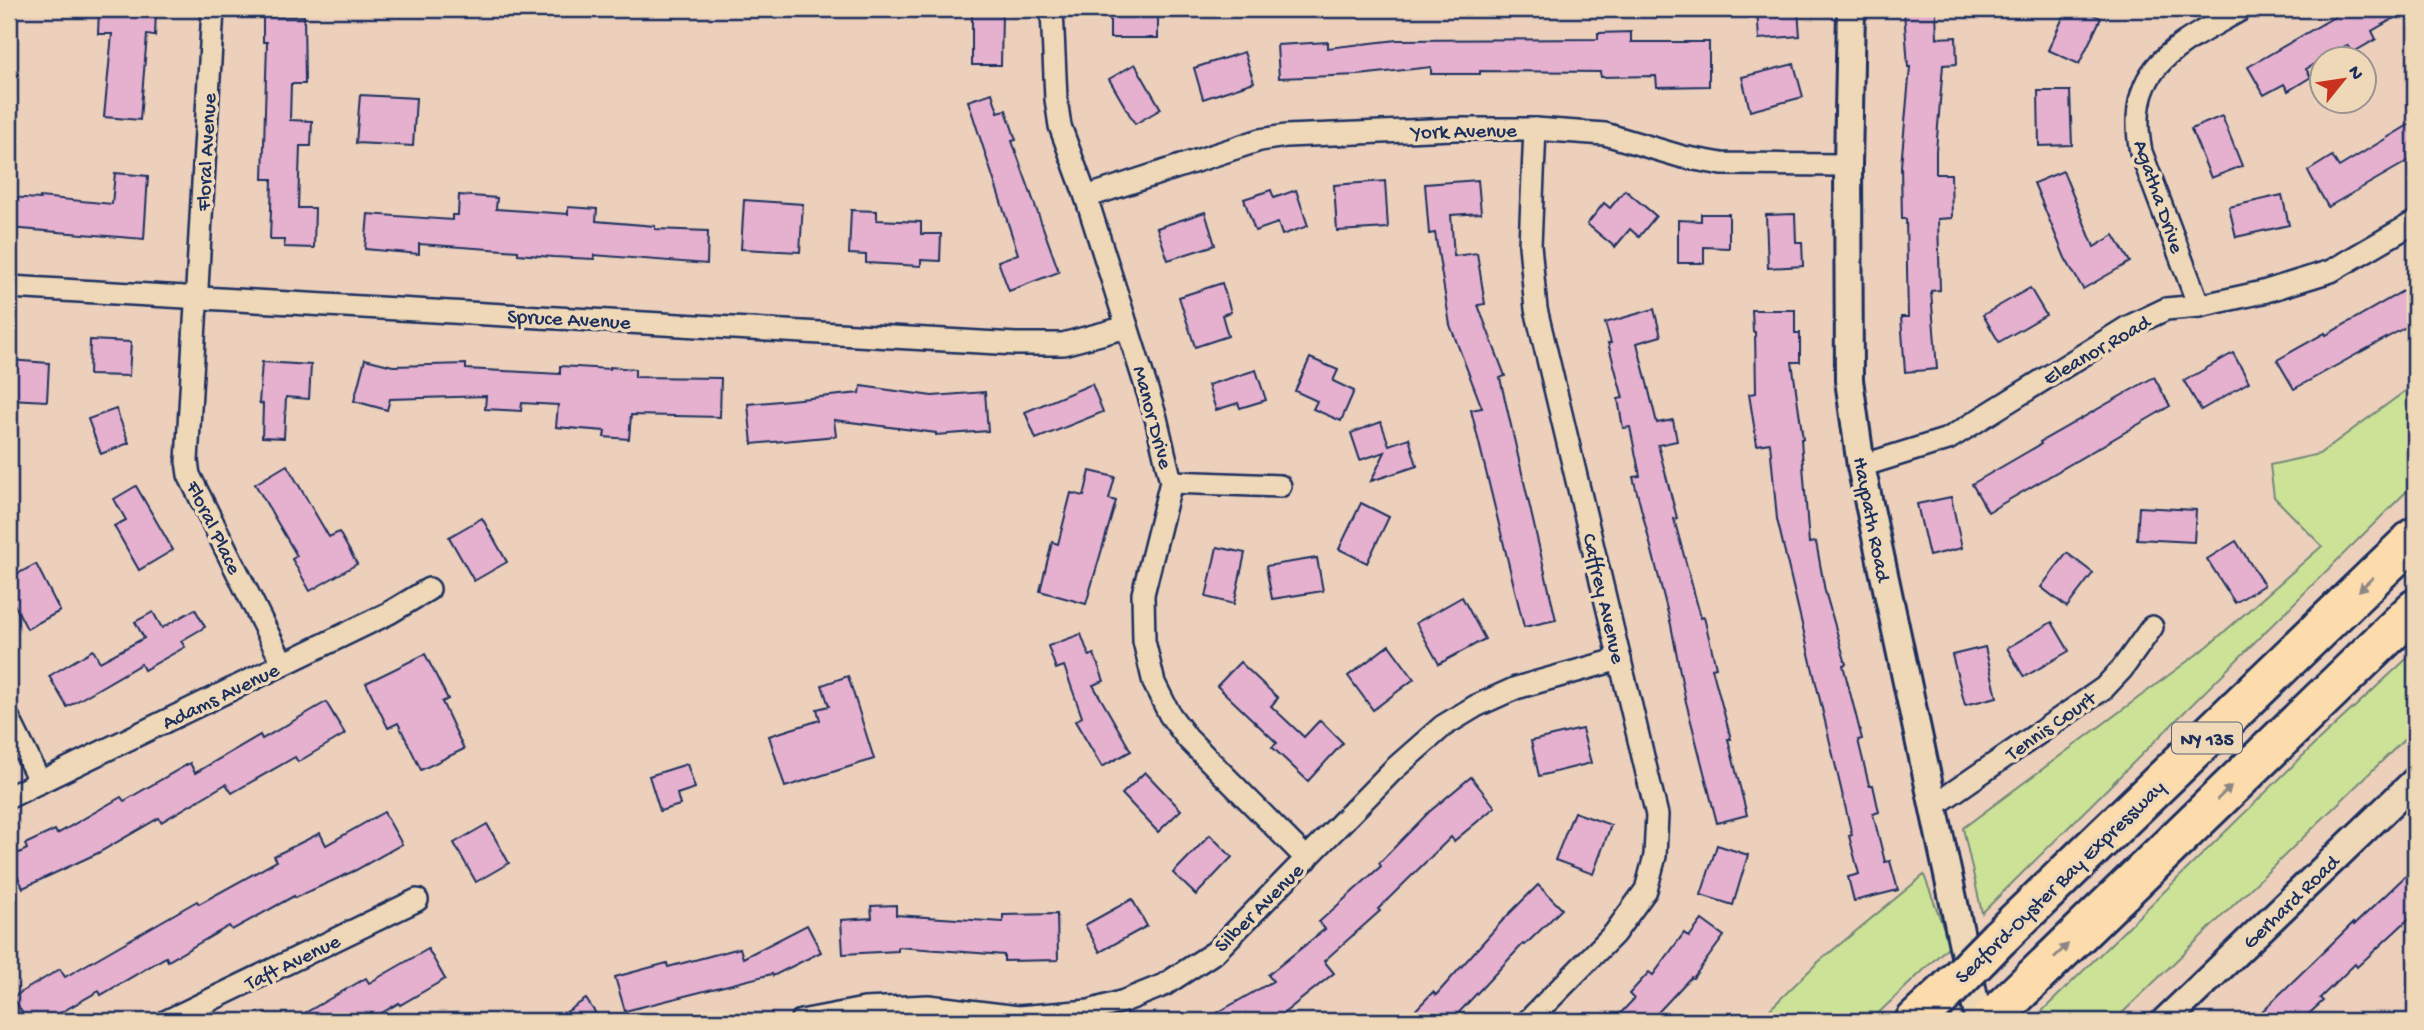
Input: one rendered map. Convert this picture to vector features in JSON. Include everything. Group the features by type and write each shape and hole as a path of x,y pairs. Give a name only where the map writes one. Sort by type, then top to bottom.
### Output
{"highway":[{"name":"Seaford-Oyster Bay Expressway","path":"1915,1021 2415,537"},
{"name":"NY 135","path":"2000,1010 2415,609"}],"street":[{"name":"Floral Avenue","path":"197,296 213,9"},
{"name":"Manor Drive","path":"1052,9 1056,99 1060,126 1086,197 1156,418 1171,482 1143,594 1144,641 1154,683 1170,715 1188,739 1307,859"},
{"name":"Haypath Road","path":"1851,9 1848,165 1849,380 1861,466 1979,1021"},
{"name":"Agatha Drive","path":"2199,306 2141,152 2137,135 2138,101 2159,61 2242,9"},
{"name":"York Avenue","path":"1086,197 1260,141 1286,136 1453,129 1535,129 1605,134 1683,157 1722,164 1848,165"},
{"name":"Caffrey Avenue","path":"1528,1021 1614,934 1646,890 1655,856 1657,815 1536,309 1531,245 1535,129"},
{"name":"Eleanor Road","path":"1861,466 1948,439 2128,327 2166,309 2199,306 2263,292 2331,271 2415,222"},
{"name":"Spruce Avenue","path":"9,287 1016,344 1063,344 1127,327"},
{"name":"Floral Place","path":"197,296 187,461 189,475 283,664"},
{"path":"1171,482 1280,486"},
{"name":"Adams Avenue","path":"9,797 389,613 429,589"},
{"name":"Tennis Court","path":"1932,807 2104,688 2122,669 2152,627"},
{"name":"Silber Avenue","path":"801,1021 863,1009 928,1006 1018,1017 1089,1011 1164,985 1215,952 1393,770 1443,726 1476,706 1516,688 1620,659"},
{"path":"9,719 40,782"},
{"name":"Gerhard Road","path":"2165,1021 2415,781"},
{"name":"Taft Avenue","path":"167,1021 417,900"}],"green space":[{"path":"2415,384 2415,483 1982,913 1963,828 2208,646 2322,546 2274,497 2270,465 2319,454"},
{"path":"2415,651 2415,729 2114,1021 2032,1021 2318,741"},
{"path":"1924,875 1950,945 1870,1021 1758,1021 1816,964"}],"building":[{"path":"99,9 156,9 155,36 147,35 140,120 104,117 112,34 98,34"},
{"path":"1110,9 1143,9 1143,14 1158,14 1158,38 1110,38"},
{"path":"1757,9 1798,9 1800,36 1759,39"},
{"path":"2067,9 2080,9 2101,18 2079,64 2048,50"},
{"path":"2348,9 2410,9 2372,31 2376,39 2364,46 2308,46 2308,79 2288,91 2284,84 2264,95 2248,67"},
{"path":"1936,10 1937,38 1956,37 1957,64 1943,65 1936,151 1936,174 1951,174 1952,218 1938,219 1940,290 1931,291 1937,369 1905,372 1901,317 1908,317 1906,219 1902,219 1901,166 1910,67 1904,11"},
{"path":"972,14 1002,14 1001,65 972,65"},
{"path":"304,16 305,84 291,84 290,120 312,121 311,146 300,146 298,208 315,208 314,248 284,247 285,240 270,240 272,179 263,179 267,42 263,42 263,17"},
{"path":"1631,32 1631,42 1709,42 1709,86 1657,87 1656,76 1601,77 1600,72 1480,71 1480,74 1431,74 1431,67 1359,75 1279,78 1277,45 1328,42 1328,48 1397,40 1598,39 1598,33"},
{"path":"1244,52 1254,82 1203,99 1194,68"},
{"path":"1135,64 1161,109 1135,124 1109,79"},
{"path":"1794,64 1803,97 1750,111 1742,77"},
{"path":"2038,91 2070,91 2072,145 2039,146"},
{"path":"992,93 998,112 1006,110 1016,140 1012,141 1059,272 1009,291 998,261 1018,254 968,101"},
{"path":"360,95 416,98 413,146 356,143"},
{"path":"2222,116 2242,166 2211,178 2191,129"},
{"path":"2415,121 2415,157 2328,207 2308,171 2332,156 2339,167"},
{"path":"2063,171 2094,247 2114,235 2130,262 2083,289 2065,258 2034,183"},
{"path":"115,173 148,176 144,239 9,228 9,197 40,197 112,204"},
{"path":"1478,180 1481,213 1451,215 1454,256 1477,253 1485,304 1478,305 1505,376 1500,378 1556,620 1524,627 1471,410 1482,408 1450,325 1435,233 1429,234 1425,184"},
{"path":"1385,181 1388,228 1337,231 1334,185"},
{"path":"1271,190 1274,198 1296,190 1308,226 1282,235 1278,223 1255,231 1244,199"},
{"path":"1625,190 1656,216 1639,237 1630,229 1615,247 1587,224 1604,203 1610,208"},
{"path":"459,195 497,198 496,209 568,214 568,207 597,209 596,221 655,226 655,229 708,231 707,264 594,255 594,259 553,257 518,254 518,251 419,244 419,254 365,249 368,214 452,220 452,215 458,215"},
{"path":"2282,195 2289,225 2236,237 2229,207"},
{"path":"744,200 803,204 800,252 741,249"},
{"path":"851,210 877,211 877,220 921,222 921,234 941,234 940,261 921,260 921,266 866,263 866,255 849,254"},
{"path":"1205,212 1215,245 1168,260 1157,228"},
{"path":"1701,214 1729,214 1729,248 1704,247 1704,263 1678,263 1678,220 1701,221"},
{"path":"1795,214 1796,242 1802,242 1803,266 1768,268 1766,215"},
{"path":"1222,283 1231,312 1222,315 1228,336 1195,347 1179,297"},
{"path":"2415,284 2415,322 2294,389 2277,360"},
{"path":"2030,288 2046,315 1999,342 1983,315"},
{"path":"1654,309 1661,336 1637,343 1657,423 1673,420 1677,441 1658,445 1677,518 1674,519 1701,618 1704,617 1716,667 1712,668 1747,815 1717,823 1633,477 1640,476 1630,427 1623,428 1618,399 1623,398 1605,323"},
{"path":"1752,310 1795,310 1795,333 1800,333 1800,362 1792,362 1803,439 1809,543 1816,542 1825,591 1846,664 1843,665 1862,739 1858,740 1879,812 1873,814 1885,862 1890,861 1898,890 1854,901 1848,877 1859,874 1849,836 1852,835 1777,519 1770,443 1757,445 1749,394 1756,393"},
{"path":"90,340 131,342 129,376 89,375"},
{"path":"2233,353 2249,382 2201,410 2184,381"},
{"path":"1310,358 1338,370 1333,381 1354,391 1341,421 1313,409 1317,401 1295,391"},
{"path":"365,359 393,366 466,364 466,369 560,374 560,366 610,367 635,369 635,377 721,378 720,417 631,415 629,439 604,437 605,431 556,427 558,405 522,403 521,411 485,409 486,396 390,399 387,410 354,401"},
{"path":"9,360 49,363 47,401 9,399"},
{"path":"262,362 311,365 309,399 286,397 284,438 262,437 263,404 259,403"},
{"path":"1256,370 1266,400 1240,408 1238,403 1216,410 1208,385"},
{"path":"2154,377 2170,406 1988,512 1972,484"},
{"path":"1092,384 1103,412 1036,439 1025,412"},
{"path":"861,386 932,396 985,392 988,431 936,435 834,420 836,436 752,444 748,404 860,393"},
{"path":"116,409 129,443 101,454 88,419"},
{"path":"1381,422 1389,445 1409,438 1417,466 1371,481 1385,452 1360,460 1351,433"},
{"path":"287,465 329,537 339,532 357,564 310,591 292,559 297,556 255,484"},
{"path":"1090,471 1115,477 1109,499 1116,501 1086,604 1040,591 1052,542 1058,544 1071,493 1084,496"},
{"path":"136,486 173,550 139,570 114,526 126,520 114,499"},
{"path":"1951,497 1962,548 1929,556 1917,504"},
{"path":"1361,503 1389,517 1367,563 1339,549"},
{"path":"2139,507 2196,510 2194,542 2137,539"},
{"path":"482,518 507,562 474,581 449,537"},
{"path":"2236,541 2264,585 2235,603 2207,559"},
{"path":"1217,547 1245,553 1234,604 1206,597"},
{"path":"2067,553 2093,573 2067,607 2041,587"},
{"path":"1317,558 1323,591 1272,599 1266,566"},
{"path":"36,564 60,611 27,629 9,594 9,578"},
{"path":"1462,597 1485,639 1439,664 1416,623"},
{"path":"195,609 205,627 181,641 185,647 144,670 141,664 67,707 49,676 93,650 100,662 144,638 135,622 153,612 162,628"},
{"path":"2052,622 2069,651 2024,677 2007,648"},
{"path":"1081,634 1089,656 1094,654 1104,681 1093,685 1131,751 1102,767 1075,721 1082,717 1064,666 1056,669 1048,646"},
{"path":"1389,645 1414,679 1373,710 1348,676"},
{"path":"1985,647 1997,697 1965,705 1952,655"},
{"path":"425,654 448,699 442,702 464,749 421,770 398,723 388,728 366,683"},
{"path":"1240,662 1278,698 1271,706 1304,737 1320,720 1343,743 1308,781 1272,747 1277,743 1217,686"},
{"path":"848,676 874,759 785,787 769,736 820,720 817,709 829,706 822,685"},
{"path":"326,702 345,734 298,762 295,757 232,793 226,784 161,822 159,818 98,853 23,888 9,858 27,849 25,844 55,830 57,834 121,797 124,801 190,763 195,773 260,735 262,739"},
{"path":"1582,729 1591,763 1539,776 1531,741"},
{"path":"687,764 695,788 677,794 680,805 660,811 649,776"},
{"path":"1145,772 1181,810 1158,832 1122,794"},
{"path":"1471,777 1495,807 1454,841 1451,837 1378,909 1380,911 1324,961 1334,973 1274,1021 1203,1021 1273,981 1268,975 1325,929 1319,922 1381,866 1379,863 1429,812"},
{"path":"384,812 402,844 356,870 295,898 294,896 232,930 229,926 168,961 166,957 101,995 99,991 46,1021 27,1021 13,997 60,969 65,977 197,901 199,904 277,861 274,856 320,833 326,845"},
{"path":"1574,812 1611,825 1593,874 1555,860"},
{"path":"487,824 509,863 476,882 454,843"},
{"path":"1210,835 1232,857 1196,895 1173,873"},
{"path":"1717,845 1748,855 1733,905 1701,895"},
{"path":"2415,867 2415,913 2357,967 2355,964 2320,998 2323,1001 2301,1021 2252,1021 2353,923 2354,925"},
{"path":"1538,885 1562,909 1523,944 1451,1021 1405,1021 1433,992 1436,995"},
{"path":"1132,899 1147,926 1100,952 1085,925"},
{"path":"896,905 896,915 1003,922 1003,915 1057,914 1058,960 1004,961 1004,955 898,947 898,951 843,954 841,920 872,918 871,906"},
{"path":"1702,920 1724,936 1693,978 1691,977 1650,1021 1613,1021 1634,999 1629,994 1649,972 1653,975 1684,933 1689,937"},
{"path":"807,925 821,952 773,976 772,974 625,1011 615,977 667,963 668,967 740,948 743,958"},
{"path":"428,949 445,979 400,1005 399,1003 368,1021 291,1021 366,978 369,983"},
{"path":"586,999 601,1021 553,1021"}]}
